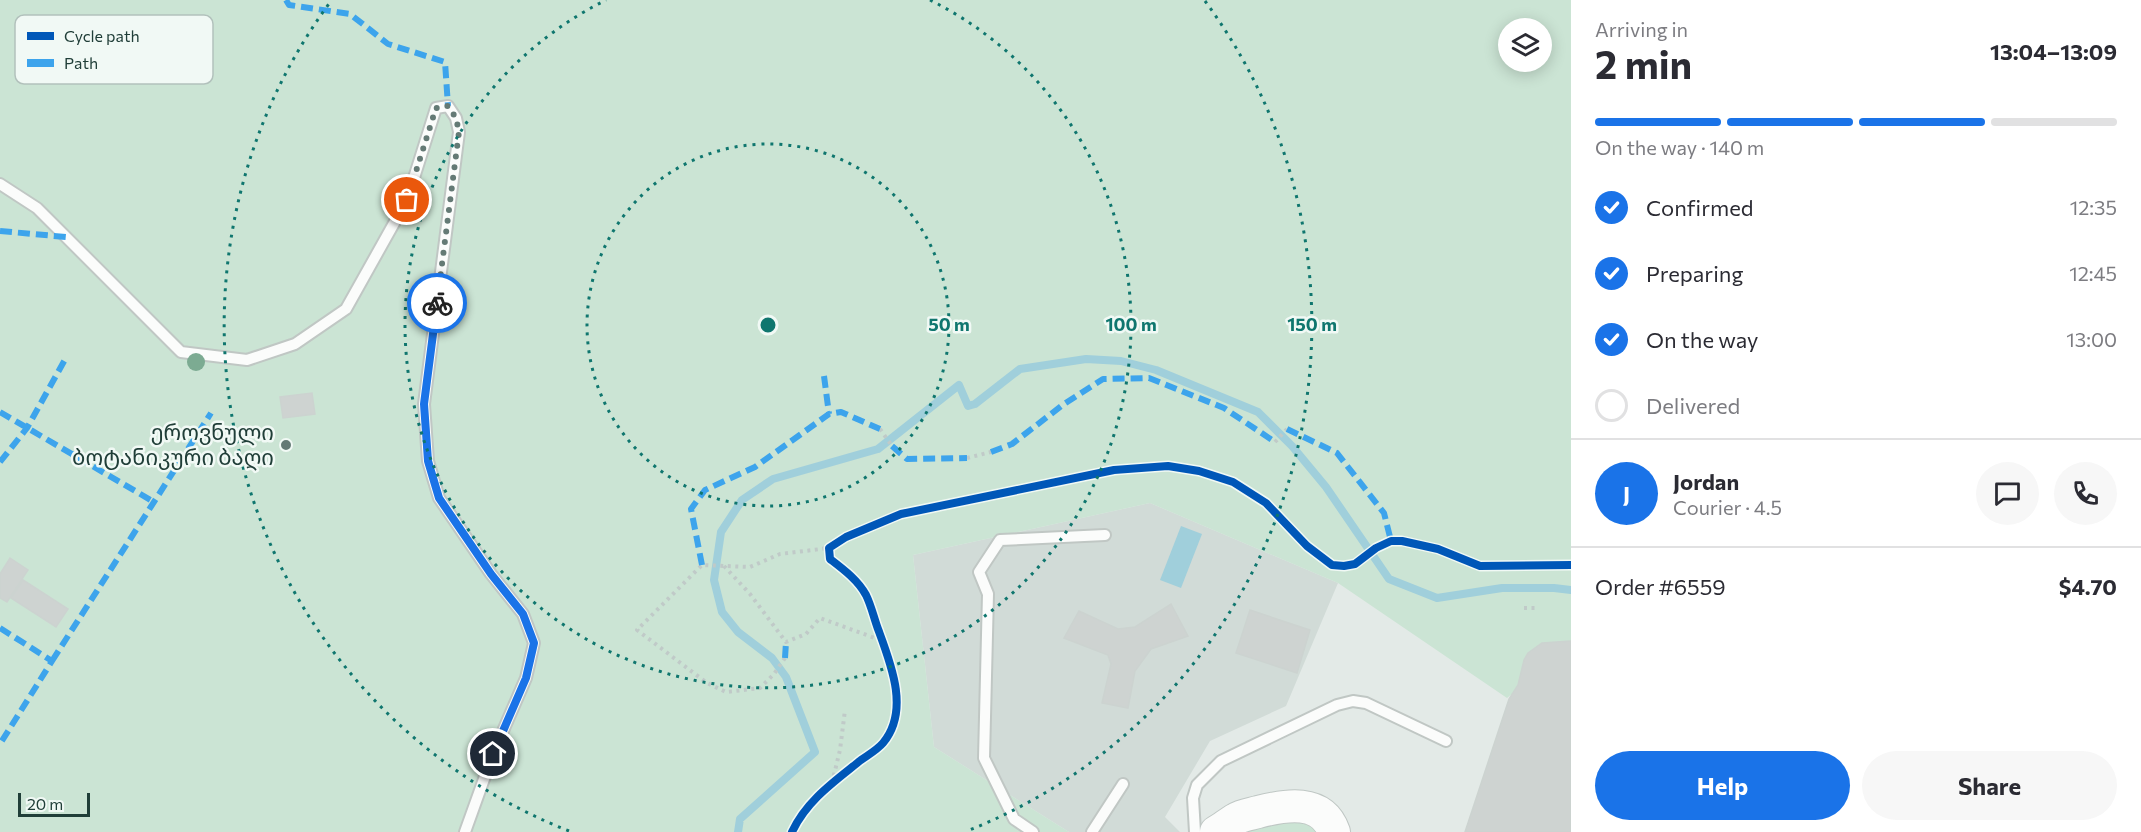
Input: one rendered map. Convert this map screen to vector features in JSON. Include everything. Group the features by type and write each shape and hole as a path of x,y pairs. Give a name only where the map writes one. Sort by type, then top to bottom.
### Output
{"main road":[{"path":"1216,832 1238,818 1278,807 1305,806 1317,810 1327,818 1334,832"}],"lane":[{"path":"0,184 37,208 181,352 247,360 295,344 346,309 407,200 436,108 448,106 456,118 459,132 424,404 428,461 439,498 491,574 523,614 534,643 526,678 493,754 465,832"},
{"path":"1033,832 1014,819 984,758 988,594 978,572 1000,540 1105,535"},
{"path":"1195,832 1193,798 1197,785 1221,761 1337,705 1353,701 1366,703 1446,741"},
{"path":"1092,832 1123,784"}],"path":[{"path":"880,429 892,447"},
{"path":"1275,442 1287,429"},
{"path":"967,458 991,452"},
{"path":"785,658 760,688 726,692 707,683 637,630 702,565 750,567 780,554 828,548 839,541"},
{"path":"828,548 830,559"},
{"path":"722,566 750,594 786,642 806,634 820,618 883,641"},
{"path":"1524,608 1537,608"},
{"path":"879,632 885,651"},
{"path":"832,783 840,750 845,710"},
{"path":"825,790 841,776"}],"shaded area":[{"path":"1150,503 1338,583 1286,706 1210,741 1165,817 1180,832 1069,832 934,747 913,555"}],"green space":[{"path":"0,0 1571,0 1571,646 1507,698 1338,583 1150,503 913,555 934,747 1069,832 0,832"},
{"path":"1278,807 1334,832 1216,832"}],"water":[{"path":"1181,526 1202,534 1181,588 1160,580"}],"building":[{"path":"312,393 315,414 283,418 280,397"},
{"path":"10,558 28,570 7,602 0,598 0,574"},
{"path":"23,580 68,609 56,627 11,598"},
{"path":"1171,604 1188,636 1151,649 1135,671 1128,708 1102,703 1111,664 1108,655 1064,638 1079,611 1118,629 1135,627"},
{"path":"1250,610 1310,630 1297,673 1236,653"},
{"path":"1571,641 1571,832 1465,832 1509,699 1518,685 1524,660 1528,653 1542,643"}],"waterway":[{"path":"738,832 740,819 815,752 786,677 772,658 738,632 722,612 714,580 721,532 742,500 773,479 878,449 959,385 968,406 975,404 1020,369 1086,359 1121,361 1156,370 1258,412 1292,446 1326,487 1389,579 1437,598 1502,588 1571,590"}],"marked path":[{"path":"286,0 289,5 350,14 388,44 445,62 448,106"},
{"path":"0,231 66,237"},
{"path":"0,462 27,428 67,356"},
{"path":"824,376 829,414"},
{"path":"991,452 1012,444 1064,404 1103,379 1149,378 1224,408 1275,442"},
{"path":"0,412 154,502"},
{"path":"702,565 691,509 705,490 755,467 829,414 841,412 880,429"},
{"path":"52,661 211,413"},
{"path":"1287,429 1337,453 1384,513 1391,541"},
{"path":"892,446 907,459 967,458"},
{"path":"0,628 52,661 0,744"},
{"path":"785,658 786,642"}],"cycle path":[{"path":"792,832 805,810 822,792 878,748 891,730 897,702 895,687 888,657 871,607 866,595 855,580 830,559 829,548 846,537 901,514 1114,470 1168,466 1199,471 1233,482 1266,503 1307,546 1332,565 1355,564 1376,548 1391,541 1402,541 1438,549 1480,566 1571,565"}],"way so far":[{"path":"407,200 436,108 448,106 456,118 459,132 437,303"}],"place":[{"name":"ეროვნული ბოტანიკური ბაღი","path":"286,445"}],"route":[{"path":"437,303 424,404 428,461 439,498 491,574 523,614 534,643 526,678 493,754"}]}
